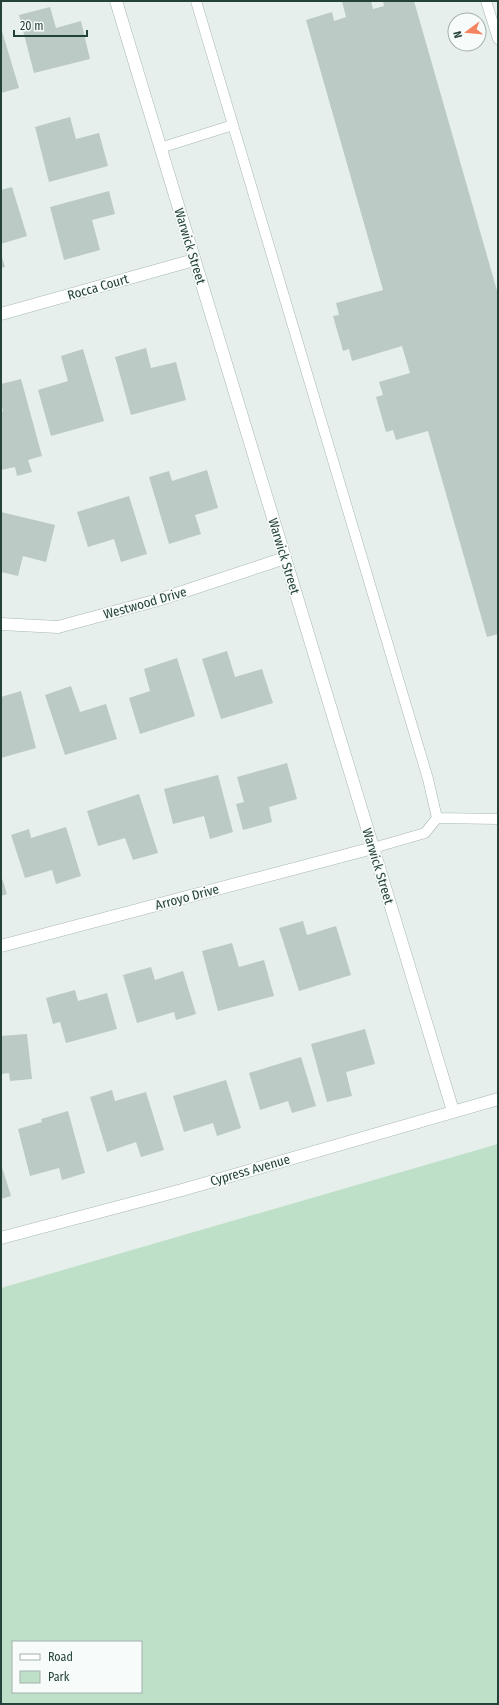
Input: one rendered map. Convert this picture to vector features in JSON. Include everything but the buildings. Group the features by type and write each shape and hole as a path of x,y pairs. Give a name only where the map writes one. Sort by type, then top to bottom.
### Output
{"street":[{"name":"Warwick Street","path":"116,1 453,1111"},
{"name":"Rocca Court","path":"1,314 194,260"},
{"name":"Westwood Drive","path":"1,624 58,627 158,600 285,558"},
{"name":"Arroyo Drive","path":"1,946 373,848"},
{"name":"Cypress Avenue","path":"1,1238 182,1190 498,1099"}],"lane":[{"path":"196,1 428,779 437,818"},
{"path":"486,1 498,39"},
{"path":"160,148 233,125"},
{"path":"437,818 498,819"},
{"path":"373,848 425,833 437,818"}],"green space":[{"path":"498,1144 498,1704 1,1704 1,1288"}]}
